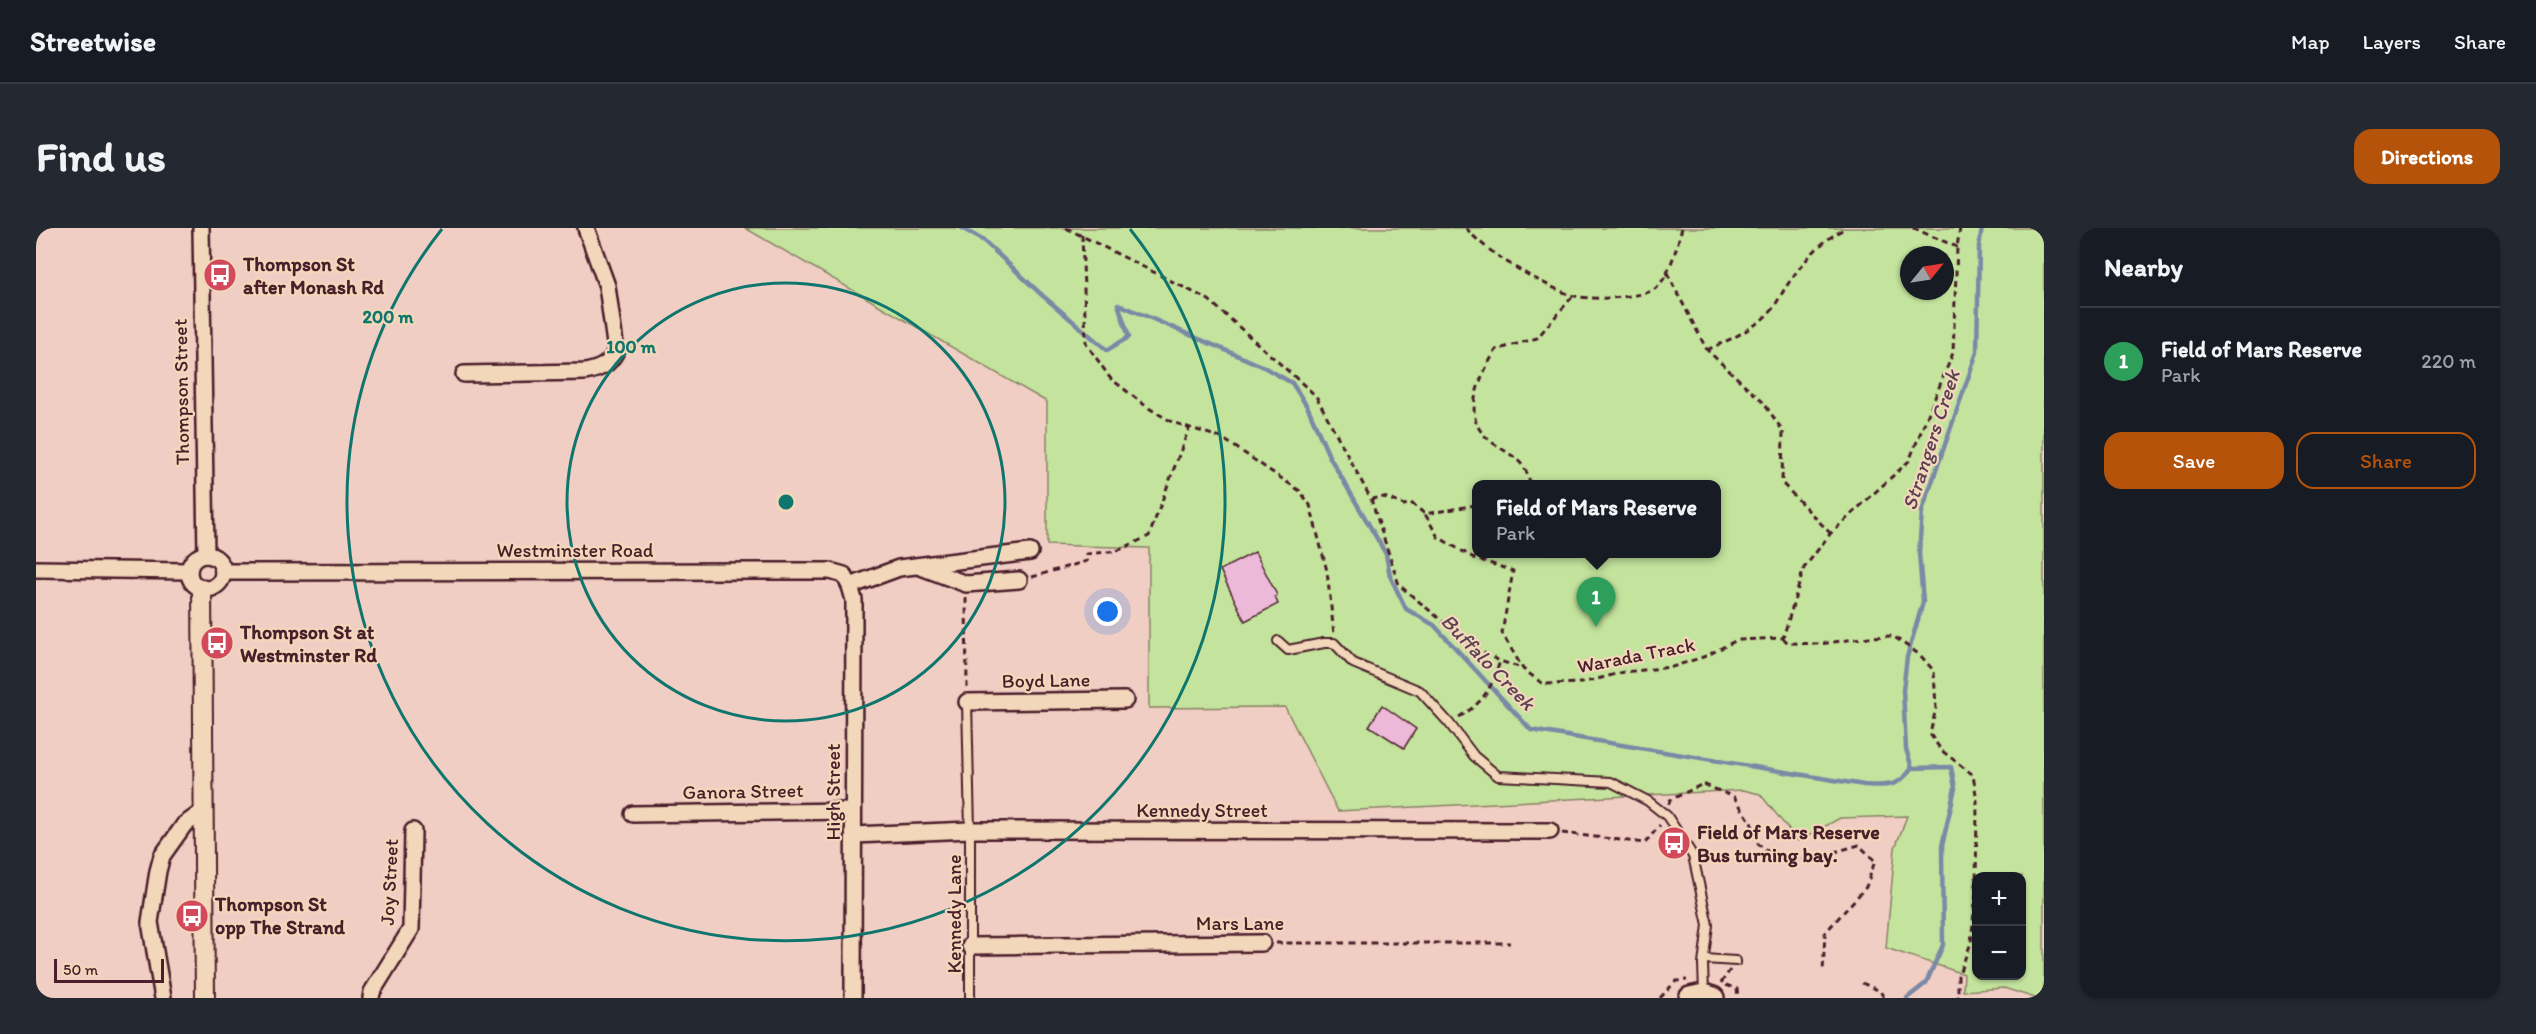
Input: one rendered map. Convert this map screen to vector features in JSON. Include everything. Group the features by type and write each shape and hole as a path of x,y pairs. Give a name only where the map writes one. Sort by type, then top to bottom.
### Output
{"street":[{"name":"Thompson Street","path":"201,228 206,555"},
{"path":"464,374 585,372 599,369 611,361 616,351 607,286 586,228"},
{"path":"850,586 898,568 1030,552"},
{"path":"206,555 216,558 223,572 217,586 202,589 191,580 189,571 193,561 206,555"},
{"path":"918,566 966,584 1019,580"},
{"path":"36,568 189,571"},
{"name":"Westminster Road","path":"223,572 830,571 844,575 850,586"},
{"name":"High Street","path":"850,586 854,600 853,998"},
{"path":"202,589 205,998"},
{"name":"Boyd Lane","path":"967,702 1125,700"},
{"name":"Ganora Street","path":"633,814 853,811"},
{"path":"164,998 150,922 158,871 162,856 184,825 204,812"},
{"name":"Kennedy Street","path":"854,835 970,830 1550,831"},
{"name":"Joy Street","path":"371,998 372,992 411,928 413,831"},
{"name":"Mars Lane","path":"970,946 1262,943"}],"lane":[{"path":"1278,641 1288,650 1324,643 1334,644 1353,663 1420,691 1449,723 1474,756 1498,776 1611,782 1648,801 1666,815 1693,856 1708,925 1703,991"},
{"path":"967,702 970,830"},
{"name":"Kennedy Lane","path":"970,830 970,998"},
{"path":"1704,959 1736,961"}],"path":[{"name":"Warada Track","path":"1065,228 1209,300 1316,396 1371,499 1399,585 1476,649 1523,669 1543,684 1582,683 1624,672 1672,667 1706,656 1737,640 1783,638 1788,643 1821,645 1869,637 1893,636 1920,655 1934,671 1936,708 1930,734 1941,750 1973,775 1977,801 1976,892 1971,943 1958,976 1958,998"},
{"path":"1466,228 1474,237 1516,267 1573,296 1612,299 1654,290 1667,273 1682,228"},
{"path":"1707,350 1745,332 1769,314 1788,283 1815,250 1836,232 1846,228"},
{"path":"1912,228 1957,247"},
{"path":"1783,638 1804,568 1830,534 1909,461 1953,353 1959,228"},
{"path":"1082,235 1086,343 1110,378 1147,407 1172,422 1222,438 1300,491 1310,505 1327,571 1334,644"},
{"path":"1667,273 1707,350 1763,402 1783,430 1782,483 1830,534"},
{"path":"1528,480 1522,463 1483,435 1473,412 1482,374 1496,350 1537,338 1573,296"},
{"path":"1019,580 1086,561 1087,554 1117,551 1149,536 1189,428"},
{"path":"1371,499 1384,497 1404,505 1411,503 1425,514 1438,537 1472,557"},
{"path":"1425,514 1472,506"},
{"path":"1474,558 1513,571 1502,633 1523,669"},
{"path":"966,584 967,702"},
{"path":"1449,723 1477,706 1493,683 1500,661"},
{"path":"1550,831 1645,843 1666,815 1670,800 1703,784 1734,797 1751,822 1758,844 1782,862 1814,858 1859,845 1875,861 1866,887 1825,933 1823,972"},
{"name":"Mars Lane","path":"1262,943 1510,943"},
{"path":"1660,998 1676,981 1703,991 1737,989 1738,998"},
{"path":"1862,983 1880,991 1884,998"}],"green space":[{"path":"745,228 2044,228 2044,995 2042,998 2035,998 2004,988 1963,991 1964,974 1886,948 1895,848 1907,816 1840,818 1798,841 1760,794 1743,790 1338,811 1285,707 1149,708 1149,548 1047,545 1047,402"}],"building":[{"path":"1255,552 1277,595 1275,597 1278,604 1245,621 1220,570"},
{"path":"1382,705 1416,729 1404,748 1369,726"}],"waterway":[{"name":"Buffalo Creek","path":"962,228 984,241 1043,296 1107,350 1129,337 1118,304 1262,366 1292,383 1308,408 1329,456 1386,554 1390,576 1406,609 1434,625 1531,730 1864,785 1891,784 1902,779 1912,768"},
{"name":"Strangers Creek","path":"1912,768 1906,749 1903,690 1907,657 1923,602 1919,553 1922,511 1977,352 1979,246 1982,228"},
{"name":"Buffalo Creek","path":"1907,998 1926,983 1943,945 1942,846 1955,788 1951,767 1912,768"}],"place":[{"name":"Thompson St after Monash Rd","path":"220,275"},
{"name":"Field of Mars Reserve","path":"1596,627"},
{"name":"Thompson St at Westminster Rd","path":"217,643"},
{"name":"Field of Mars Reserve Bus turning bay.","path":"1674,843"},
{"name":"Thompson St opp The Strand","path":"192,916"}]}
